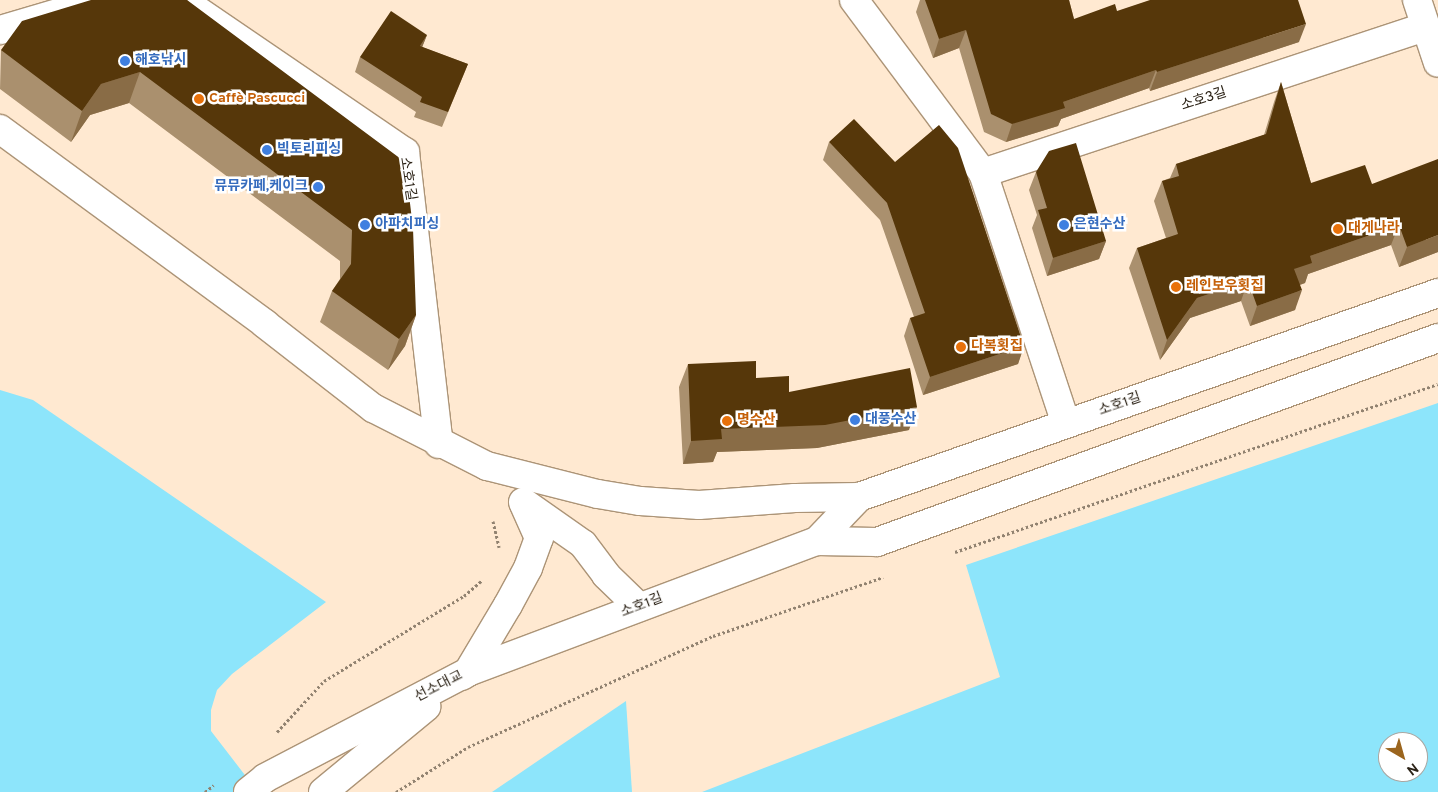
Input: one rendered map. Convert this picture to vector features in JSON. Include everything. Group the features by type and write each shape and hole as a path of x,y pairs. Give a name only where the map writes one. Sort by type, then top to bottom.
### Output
{"street":[{"path":"0,30 102,0"},
{"name":"소호1길","path":"182,0 405,152 439,444"},
{"path":"854,0 983,173 1066,424"},
{"path":"1417,0 1438,63"},
{"name":"소호3길","path":"983,173 1425,26"},
{"path":"0,129 265,324 373,408 439,444 487,466 598,494 640,501 699,504 795,498 859,497"},
{"name":"소호1길","path":"817,541 859,497 1438,293"},
{"name":"소호1길","path":"468,672 817,541 877,542 1438,338"},
{"path":"487,466 524,504 583,544 606,575 639,607"},
{"path":"468,672 528,568 539,538 524,504"},
{"name":"선소대교","path":"248,792 265,778 468,672"},
{"name":"선소대교","path":"323,792 468,672"}],"path":[{"path":"948,555 1438,384"},
{"path":"493,519 500,553"},
{"path":"396,792 468,747 714,636 892,574"},
{"path":"273,737 324,681 464,596 483,579"}],"water":[{"path":"0,390 33,400 326,602 232,674 217,690 211,710 211,731 258,792 0,792"},
{"path":"1438,403 1438,792 702,792 1000,677 966,565"},
{"path":"626,701 632,792 492,792"}],"building":[{"path":"91,0 187,0 405,162 413,228 416,315 399,339 332,291 351,264 352,230 140,72 101,84 82,111 1,50 22,21"},
{"path":"925,0 1069,0 1074,19 1115,4 1117,11 1150,0 1298,0 1306,24 1157,72 1156,70 1063,102 1065,108 1012,124 991,114 966,30 939,39"},
{"path":"391,11 427,35 420,46 468,64 448,112 420,102 422,97 360,57"},
{"path":"1281,82 1311,183 1365,165 1372,184 1438,159 1438,235 1407,247 1399,225 1310,256 1312,263 1294,269 1302,290 1257,306 1248,281 1197,298 1167,340 1137,248 1178,234 1162,181 1179,176 1176,164 1266,134"},
{"path":"854,119 895,162 939,125 958,148 1024,346 930,377 910,318 925,313 887,203 829,142"},
{"path":"1076,143 1106,241 1053,258 1038,210 1047,208 1036,172 1049,151"},
{"path":"756,361 756,378 789,376 789,392 910,368 917,407 825,425 721,429 722,439 691,441 688,364"}],"place":[{"name":"해호낚시","path":"125,61"},
{"name":"Caffè Pascucci","path":"199,99"},
{"name":"빅토리피싱","path":"267,150"},
{"name":"뮤뮤카페,케이크","path":"318,187"},
{"name":"아파치피싱","path":"365,225"},
{"name":"은현수산","path":"1064,225"},
{"name":"대게나라","path":"1338,229"},
{"name":"레인보우횟집","path":"1176,287"},
{"name":"다복횟집","path":"961,347"},
{"name":"대풍수산","path":"855,420"},
{"name":"명수산","path":"727,421"}]}
